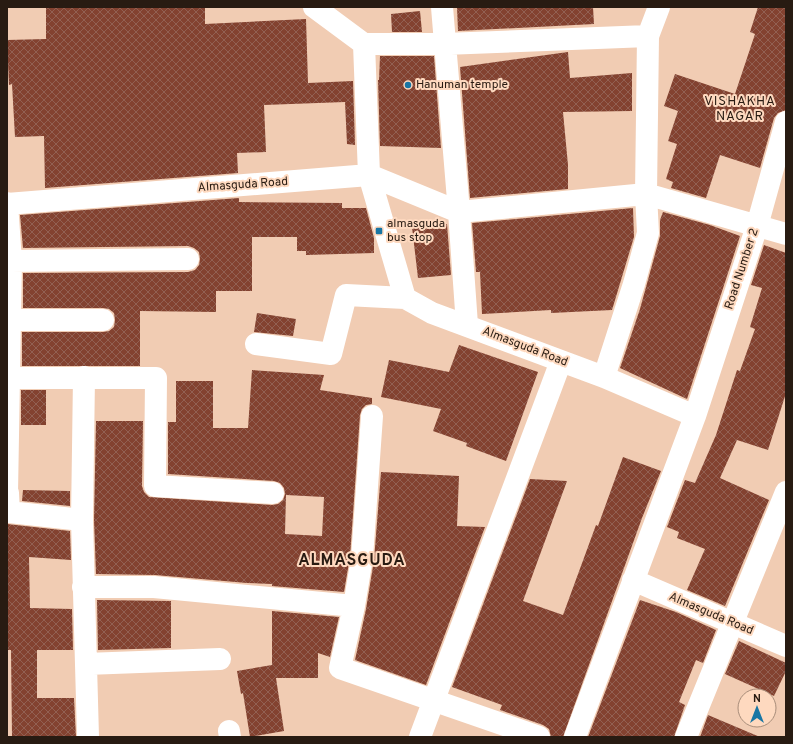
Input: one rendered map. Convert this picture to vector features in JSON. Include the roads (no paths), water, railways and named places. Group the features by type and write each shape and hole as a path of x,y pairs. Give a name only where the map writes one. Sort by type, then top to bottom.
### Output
{"street":[{"path":"314,7 364,44 444,44 648,36"},
{"path":"442,7 467,325"},
{"path":"604,377 634,284 648,233 646,194 648,36 659,7"},
{"path":"256,344 332,354 346,295 405,298 370,175 364,44"},
{"name":"Road Number 2","path":"695,416 757,226 786,122"},
{"path":"370,175 459,212 646,194 786,234"},
{"name":"Almasguda Road","path":"7,203 370,175"},
{"path":"7,203 11,261 9,287 11,320 9,512 82,520"},
{"path":"11,261 188,259"},
{"name":"Almasguda Road","path":"405,298 432,313 604,377 695,416"},
{"path":"11,320 103,320"},
{"path":"420,737 561,361"},
{"path":"84,377 82,520 88,737"},
{"path":"10,378 156,378 155,486 273,493"},
{"path":"372,416 362,558 354,606 340,668 539,737"},
{"path":"575,737 695,416"},
{"path":"686,737 786,492"},
{"name":"Almasguda Road","path":"633,580 786,646"},
{"path":"83,587 154,587 354,606"},
{"path":"86,664 220,659"}],"place":[{"name":"Hanuman temple","path":"408,85"},
{"name":"almasguda bus stop","path":"379,231"}],"district":[{"name":"VISHAKHA NAGAR","path":"740,110"},
{"name":"ALMASGUDA","path":"352,561"}]}
